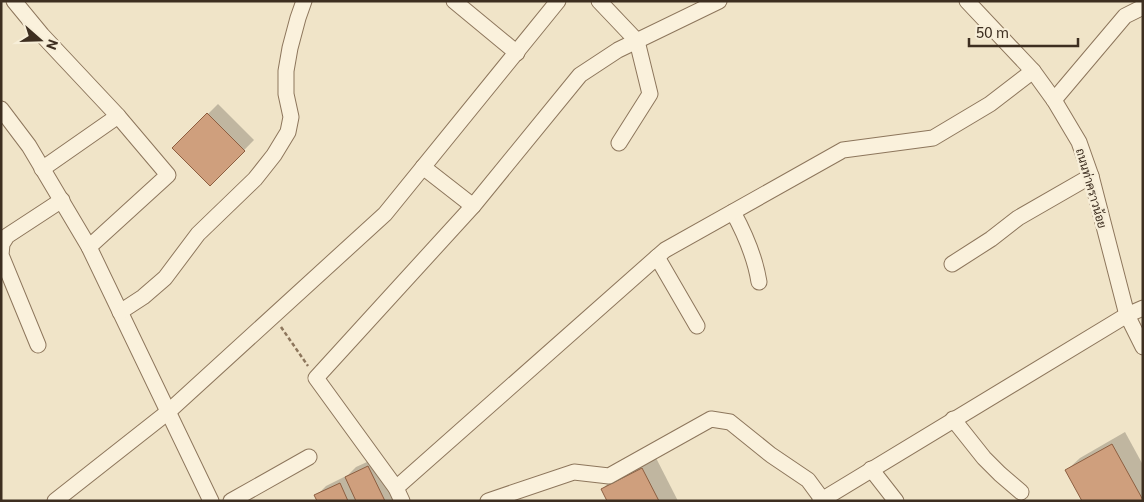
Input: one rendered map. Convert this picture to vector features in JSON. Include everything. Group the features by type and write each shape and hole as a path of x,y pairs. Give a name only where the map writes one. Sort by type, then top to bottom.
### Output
{"street":[{"path":"14,1 42,35 118,116 168,175 89,247"},
{"path":"120,312 144,297 165,278 198,234 256,179 288,132 291,117 286,94 286,71 290,48 304,1"},
{"path":"454,1 517,53"},
{"path":"55,501 168,412 385,214 558,1"},
{"path":"599,1 638,41 650,94 619,143"},
{"path":"719,1 618,50 580,75 473,206 316,378 399,495 665,250 843,150 933,138 990,104 1032,71"},
{"name":"ถนนท่าคราวน้อย","path":"968,1 1032,71 1054,100 1079,142 1091,176 1126,314 1143,347"},
{"path":"1054,100 1125,16 1143,7"},
{"path":"1,109 29,146 89,247 211,501"},
{"path":"42,169 118,116"},
{"path":"424,167 473,206"},
{"path":"952,264 991,239 1018,218 1091,176"},
{"path":"38,345 1,255 2,244 7,236 62,200"},
{"path":"733,212 742,229 757,268 759,282"},
{"path":"657,257 697,326"},
{"path":"488,501 574,472 609,476 711,419 730,422 771,455 808,480 821,500 1126,314 1143,308"},
{"path":"953,420 984,458 1021,492"},
{"path":"231,501 309,457"},
{"path":"871,469 896,501"}],"path":[{"path":"274,316 316,378"}],"building":[{"path":"207,113 245,151 210,186 172,148"},
{"path":"1112,444 1143,501 1082,501 1065,470"},
{"path":"368,466 385,501 356,501 345,477"},
{"path":"642,468 659,501 607,501 601,489"},
{"path":"340,483 348,501 317,501 314,495"}]}
